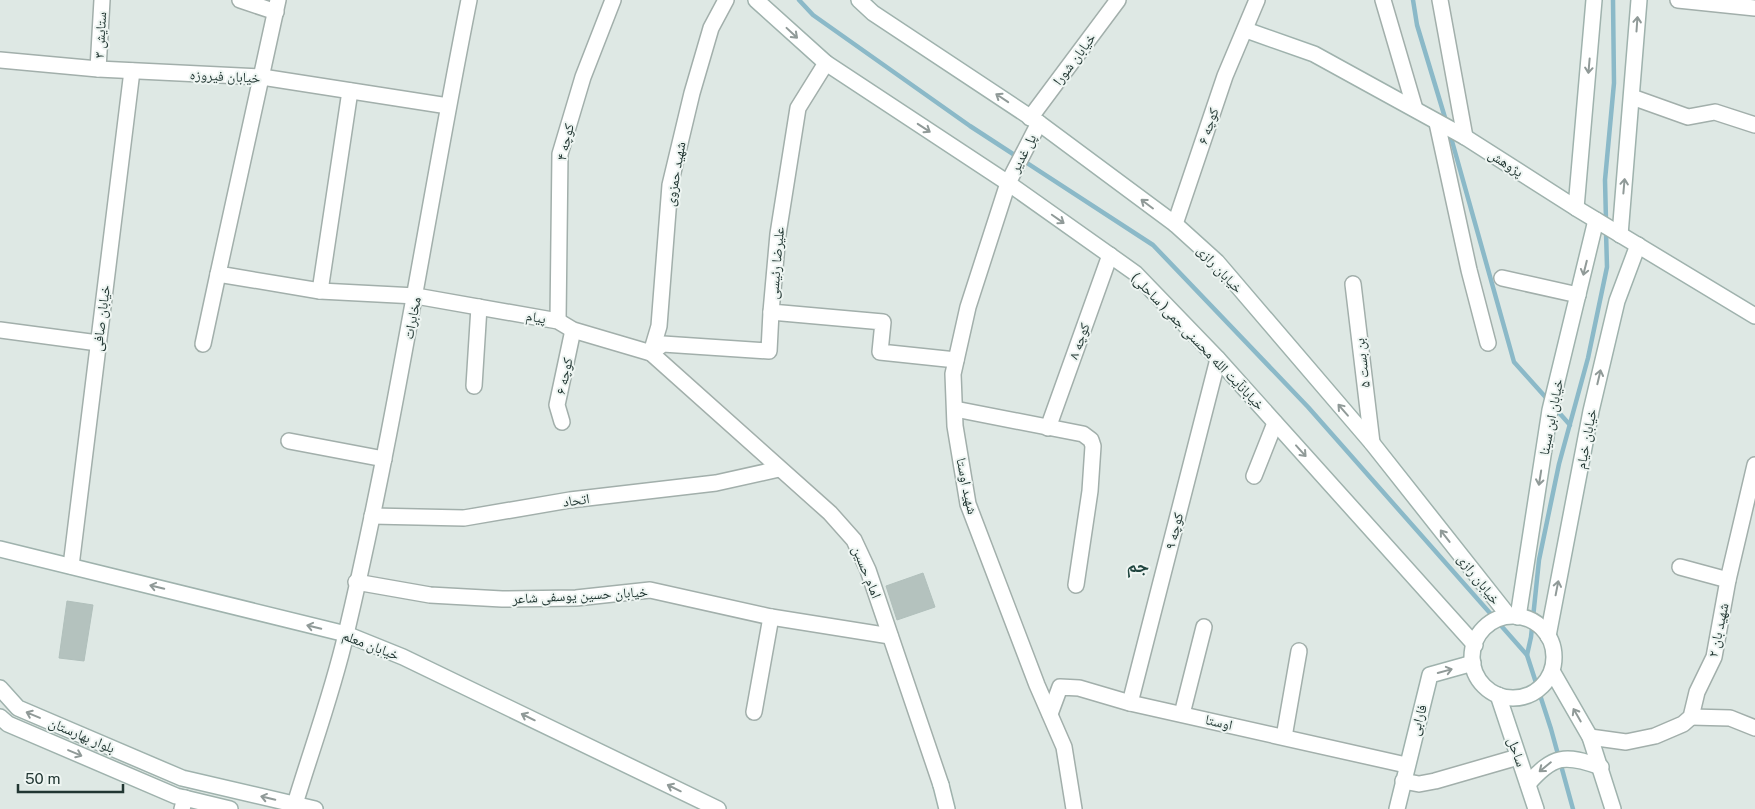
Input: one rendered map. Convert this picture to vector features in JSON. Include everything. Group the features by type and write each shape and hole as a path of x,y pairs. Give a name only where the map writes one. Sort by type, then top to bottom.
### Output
{"street":[{"name":"ستایش ۳","path":"98,69 102,0"},
{"path":"203,344 277,6 240,0"},
{"name":"مخابرات","path":"295,804 346,634 372,516 416,296 448,106 469,0"},
{"name":"کوچه ۴","path":"558,320 560,154 583,77 613,0"},
{"name":"شهید حمزوی","path":"651,353 659,326 670,185 692,93 711,28 726,0"},
{"name":"خیابانآیت الله محسنی جمی( ساحلی)","path":"756,0 826,63 1008,183 1135,272 1218,359 1475,645"},
{"name":"خیابان رازی","path":"859,0 873,13 1034,120 1175,224 1217,262 1372,443 1513,616"},
{"name":"خیابان شورا","path":"1034,120 1118,0"},
{"name":"کوچه ۶","path":"1175,224 1225,76 1246,30 1257,0"},
{"path":"1383,0 1415,109"},
{"path":"1440,0 1462,135"},
{"path":"1576,208 1594,0"},
{"path":"1620,234 1639,0"},
{"path":"1678,0 1755,8"},
{"name":"پژوهش","path":"1246,30 1314,54 1462,135 1576,208 1755,316"},
{"name":"خیابان فیروزه","path":"0,60 98,69 262,77 448,106"},
{"name":"علیرضا رئیسی","path":"826,63 798,108 778,234 771,312 883,322 880,352 956,360"},
{"name":"خیابان صافی","path":"71,566 132,71"},
{"path":"320,291 350,91"},
{"path":"1632,98 1688,117 1715,112 1755,125"},
{"name":"پل غدیر","path":"1008,183 1034,120"},
{"path":"1438,123 1464,252 1488,343"},
{"name":"شهید اوستا","path":"1008,183 968,307 953,374 955,409 968,504 1064,747 1074,809"},
{"name":"خیابان ابن سینا","path":"1513,616 1550,410 1596,220"},
{"name":"خیابان خیام","path":"1545,632 1591,411 1617,301 1638,245"},
{"name":"کوچه ۸","path":"1048,428 1110,255"},
{"name":"پیام","path":"218,274 320,291 416,296 558,320 573,330 651,353"},
{"path":"1502,278 1578,295"},
{"name":"بن بست ۵","path":"1353,284 1372,443"},
{"path":"474,386 479,307"},
{"path":"651,353 663,344 769,351 771,312"},
{"path":"0,330 98,343"},
{"name":"کوچه ۶","path":"562,422 557,405 573,330"},
{"name":"امام حسین","path":"651,353 778,469 830,513 854,540 868,570 941,784 947,809"},
{"name":"کوچه ۹","path":"1130,703 1218,359"},
{"path":"955,409 1083,434 1091,440 1093,446 1090,491 1076,585"},
{"path":"1254,476 1275,422"},
{"path":"289,441 384,460"},
{"name":"اتحاد","path":"372,516 464,518 570,500 716,483 778,469"},
{"name":"شهید بان ۲","path":"1690,717 1697,692 1714,657 1728,580 1755,469"},
{"name":"خیابان معلم","path":"0,549 346,634 403,657 718,809"},
{"path":"1680,567 1728,580"},
{"name":"خیابان حسین یوسفی شاعر","path":"356,582 430,595 502,599 576,598 650,590 771,616 890,636"},
{"path":"754,712 771,616"},
{"path":"1513,616 1536,624 1545,632 1554,653 1552,671 1548,680 1535,692 1518,698 1498,695 1479,680 1473,663 1475,645 1478,637 1487,626 1513,616"},
{"path":"1182,714 1204,627"},
{"path":"1284,737 1299,651"},
{"name":"فارابی","path":"1397,809 1406,764 1430,675 1473,663"},
{"path":"1552,671 1590,737 1613,809"},
{"name":"اوستا","path":"1050,714 1060,687 1079,688 1130,703 1406,764"},
{"name":"بلوار بهارستان","path":"0,688 18,708 182,778 315,809"},
{"name":"ساحل","path":"1498,695 1536,809"},
{"name":"بلوار بهارستان","path":"0,717 8,724 183,804 230,809"},
{"path":"1590,737 1626,742 1655,736 1684,724 1690,717 1730,718 1755,728"},
{"path":"1403,781 1419,784 1435,781 1518,757"},
{"path":"1528,784 1541,769 1553,761 1565,758 1583,760 1601,767"},
{"path":"937,809 941,784"}],"building":[{"path":"923,573 935,607 897,620 886,586"},
{"path":"67,601 93,605 84,661 59,658"}],"waterway":[{"path":"799,0 813,15 970,126 1153,245 1308,407 1527,655 1551,729 1573,809"},
{"path":"1413,0 1417,25 1446,121"},
{"path":"1606,221 1605,180 1614,83 1613,0"},
{"path":"1450,134 1514,362 1549,401"},
{"path":"1527,655 1531,637 1539,560 1559,464 1588,358 1607,267 1606,231"},
{"path":"1554,407 1570,425"}],"district":[{"name":"جم","path":"1138,565"}]}
